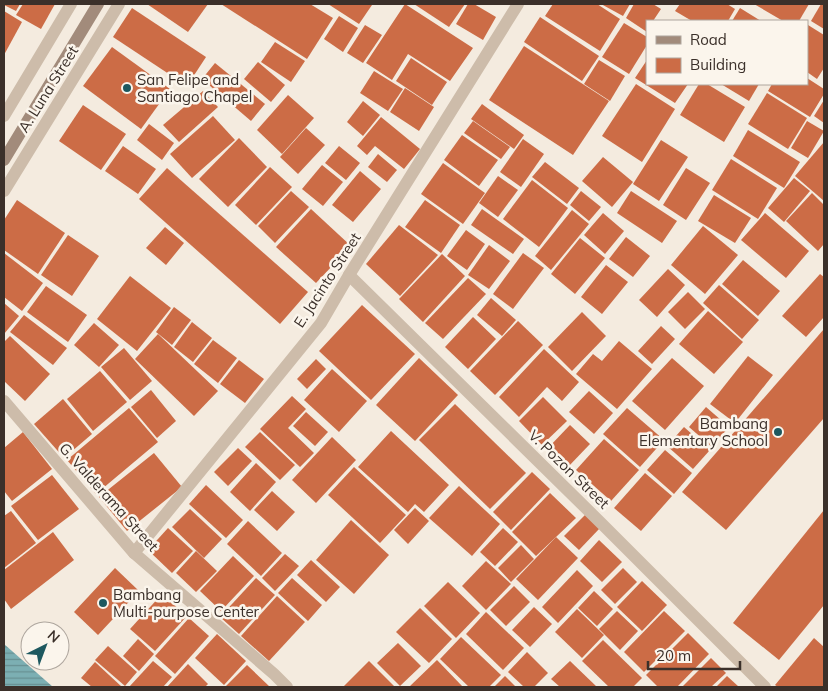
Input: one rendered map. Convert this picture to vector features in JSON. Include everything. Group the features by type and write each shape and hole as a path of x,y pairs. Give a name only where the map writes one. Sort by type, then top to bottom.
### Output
{"main road":[{"path":"4,160 98,4"}],"street":[{"name":"A. Luna Street","path":"4,116 71,4"},
{"name":"A. Luna Street","path":"4,191 119,4"},
{"name":"E. Jacinto Street","path":"134,553 321,323 348,276 518,4"},
{"name":"V. Pozon Street","path":"348,276 765,687"},
{"name":"G. Valderama Street","path":"4,401 134,553 287,687"}],"water":[{"path":"4,644 20,658 20,671 35,671 53,687 4,687"}],"building":[{"path":"4,4 20,4 16,11"},
{"path":"23,4 55,4 41,29 16,15"},
{"path":"147,4 208,4 188,32"},
{"path":"221,4 310,4 333,18 307,59"},
{"path":"328,4 370,4 372,5 359,24"},
{"path":"405,4 473,48 450,81 408,54 392,80 366,63"},
{"path":"414,4 465,4 449,27"},
{"path":"468,4 474,4 496,17 483,40 456,24"},
{"path":"553,4 597,4 620,19 600,51 545,16"},
{"path":"601,4 630,4 623,16"},
{"path":"634,4 653,4 661,9 654,20 646,20 646,31 626,18"},
{"path":"680,4 727,4 735,9 729,20 690,20 675,11"},
{"path":"754,4 809,4 800,20 781,20"},
{"path":"821,4 824,4 824,29 811,21"},
{"path":"132,8 206,57 187,86 113,37"},
{"path":"740,8 759,20 733,20"},
{"path":"4,11 22,22 4,55"},
{"path":"339,16 358,28 343,52 324,39"},
{"path":"540,17 599,56 582,81 524,42"},
{"path":"624,23 646,36 646,47 629,74 602,57"},
{"path":"365,25 382,35 363,63 347,53"},
{"path":"808,25 824,35 824,68 817,79 808,73"},
{"path":"275,42 305,61 291,82 261,62"},
{"path":"524,46 609,101 573,155 489,100"},
{"name":"San Felipe and Santiago Chapel","path":"112,47 170,89 141,129 83,86"},
{"path":"411,58 447,82 432,105 396,81"},
{"path":"599,60 625,76 610,101 584,84"},
{"path":"258,62 285,85 271,102 244,79"},
{"path":"646,62 646,85 635,78"},
{"path":"215,63 265,104 251,121 202,79"},
{"path":"374,71 403,89 388,111 360,93"},
{"path":"808,79 824,89 824,94 810,117 768,91 771,85 808,85"},
{"path":"636,84 675,109 642,162 602,136"},
{"path":"646,85 687,85 675,103"},
{"path":"698,85 709,85 745,107 724,142 680,115"},
{"path":"723,85 758,85 749,101"},
{"path":"405,88 434,107 419,131 390,112"},
{"path":"203,91 218,107 179,142 163,125"},
{"path":"767,93 807,118 788,149 748,124"},
{"path":"288,95 314,118 282,154 257,130"},
{"path":"824,100 824,123 814,116"},
{"path":"363,101 380,115 363,136 347,122"},
{"path":"482,104 524,135 514,149 471,119"},
{"path":"83,105 126,134 101,170 59,141"},
{"path":"213,116 235,140 192,178 170,154"},
{"path":"381,117 420,149 404,169 375,146 367,155 357,146"},
{"path":"473,121 510,147 501,159 464,133"},
{"path":"807,121 824,131 808,158 791,148"},
{"path":"149,124 174,143 162,160 137,140"},
{"path":"306,128 325,145 298,174 280,157"},
{"path":"748,130 800,162 784,188 733,156"},
{"path":"462,135 498,160 479,186 444,160"},
{"path":"239,138 267,167 228,207 199,179"},
{"path":"523,139 544,154 521,187 500,172"},
{"path":"661,140 688,157 659,201 633,184"},
{"path":"824,142 824,201 795,176"},
{"path":"123,146 156,169 138,194 105,171"},
{"path":"339,146 360,163 346,180 325,163"},
{"path":"378,154 397,170 387,182 368,167"},
{"path":"603,157 633,182 612,207 582,181"},
{"path":"731,159 777,188 758,219 712,190"},
{"path":"545,162 579,188 567,204 532,177"},
{"path":"443,163 485,193 463,224 421,194"},
{"path":"322,165 343,182 323,206 302,189"},
{"path":"270,167 292,187 256,225 235,205"},
{"path":"167,168 308,292 280,324 139,199"},
{"path":"686,168 710,183 686,220 663,205"},
{"path":"360,171 381,189 353,222 332,205"},
{"path":"498,176 518,190 498,217 479,203"},
{"path":"794,178 810,191 784,222 768,208"},
{"path":"532,180 568,208 539,247 503,219"},
{"path":"291,191 309,207 275,243 258,226"},
{"path":"581,191 601,207 589,221 570,205"},
{"path":"631,191 677,221 662,243 617,213"},
{"path":"812,193 824,205 824,244 818,251 786,221"},
{"path":"714,195 751,218 735,243 698,221"},
{"path":"17,200 65,233 38,274 4,250 4,220"},
{"path":"425,200 460,225 441,253 405,227"},
{"path":"311,209 351,246 316,283 276,247"},
{"path":"482,209 524,239 513,254 471,225"},
{"path":"572,210 589,224 551,270 535,256"},
{"path":"603,213 624,231 605,254 584,235"},
{"path":"765,213 809,251 786,278 741,240"},
{"path":"399,225 438,255 400,296 366,264"},
{"path":"703,226 738,255 705,294 671,265"},
{"path":"165,227 184,243 166,265 146,248"},
{"path":"466,230 485,244 467,270 447,256"},
{"path":"68,235 99,256 72,296 41,275"},
{"path":"626,237 650,256 633,277 609,259"},
{"path":"580,238 605,258 575,294 551,274"},
{"path":"489,245 510,261 489,289 468,275"},
{"path":"4,253 43,283 22,311 4,297"},
{"path":"523,253 544,268 513,309 493,294"},
{"path":"442,254 465,276 423,322 399,299"},
{"path":"743,260 780,291 758,316 722,284"},
{"path":"606,265 628,282 602,314 581,297"},
{"path":"668,269 685,285 657,317 639,300"},
{"path":"820,274 824,277 824,317 806,337 782,316"},
{"path":"130,276 171,308 137,351 97,319"},
{"path":"468,278 486,294 443,339 425,323"},
{"path":"719,285 759,320 742,339 703,303"},
{"path":"46,286 87,315 68,342 27,312"},
{"path":"688,292 705,309 685,329 668,312"},
{"path":"491,298 516,320 502,336 477,315"},
{"path":"4,303 19,316 4,334"},
{"path":"362,305 415,354 371,400 319,351"},
{"path":"174,307 191,320 172,345 156,332"},
{"path":"708,311 743,342 714,374 679,344"},
{"path":"582,312 606,336 572,371 548,347"},
{"path":"24,315 67,348 53,365 10,332"},
{"path":"473,317 496,339 468,369 445,347"},
{"path":"518,321 543,345 495,395 470,371"},
{"path":"192,322 212,338 193,362 174,347"},
{"path":"94,323 119,345 99,367 74,345"},
{"path":"661,326 675,339 652,364 638,351"},
{"path":"824,329 824,418 726,530 682,492"},
{"path":"158,334 218,391 194,416 135,359"},
{"path":"10,336 50,374 25,401 4,381 4,342"},
{"path":"213,340 237,358 218,383 194,364"},
{"path":"619,341 652,369 617,409 576,374 593,354 602,361"},
{"path":"124,348 152,381 130,400 101,367"},
{"path":"544,349 579,382 562,401 547,387 519,417 499,397"},
{"path":"748,356 773,375 735,423 710,404"},
{"path":"419,358 458,395 415,441 376,405"},
{"path":"672,358 704,386 665,430 632,401"},
{"path":"316,359 326,369 307,389 297,379"},
{"path":"239,360 264,379 245,403 220,384"},
{"path":"332,369 367,401 339,432 304,400"},
{"path":"100,371 127,402 93,431 67,399"},
{"path":"151,390 176,421 157,438 131,407"},
{"path":"589,391 613,413 594,434 569,412"},
{"path":"292,396 306,409 288,428 314,453 300,467 260,429"},
{"path":"543,397 567,421 542,445 519,421"},
{"path":"63,399 92,434 64,458 34,424"},
{"path":"455,404 526,473 490,509 419,440"},
{"path":"706,407 729,427 712,447 689,427"},
{"path":"129,408 158,442 96,494 67,460"},
{"path":"627,408 664,440 640,467 603,434"},
{"path":"306,412 328,432 315,446 293,426"},
{"path":"570,425 590,444 567,468 547,449"},
{"path":"684,427 710,450 693,469 667,446"},
{"path":"391,431 449,485 424,512 415,504 408,512 358,467"},
{"path":"23,432 52,469 12,501 4,491 4,448"},
{"path":"260,432 295,465 280,480 245,447"},
{"path":"332,437 356,460 316,503 292,480"},
{"path":"604,439 639,470 611,501 576,470"},
{"path":"238,448 252,461 228,486 214,472"},
{"path":"665,450 692,473 674,494 647,470"},
{"path":"154,453 182,487 127,531 99,497"},
{"path":"256,463 276,482 250,511 230,492"},
{"path":"354,467 406,515 380,543 328,495"},
{"path":"532,472 550,489 511,530 493,512"},
{"path":"645,473 672,496 641,531 614,508"},
{"path":"52,475 79,509 38,540 11,506"},
{"path":"206,485 243,520 226,538 189,504"},
{"path":"459,486 500,524 472,556 429,518"},
{"path":"272,491 295,512 277,531 254,510"},
{"path":"550,493 576,518 536,556 512,532"},
{"path":"415,508 429,521 408,544 394,530"},
{"path":"190,509 222,539 204,558 172,527"},
{"path":"824,510 824,605 779,660 733,623"},
{"path":"11,511 36,543 4,568 4,516"},
{"path":"586,514 600,528 579,550 564,536"},
{"path":"351,520 389,555 354,594 316,560"},
{"path":"248,521 282,553 261,576 227,544"},
{"path":"168,528 193,551 172,573 148,550"},
{"path":"503,528 518,542 495,566 480,552"},
{"path":"53,532 74,560 11,609 4,599 4,570"},
{"path":"556,537 578,558 538,600 516,579"},
{"path":"599,540 622,562 602,582 580,561"},
{"path":"521,545 534,559 511,582 498,568"},
{"path":"196,551 217,571 196,592 176,573"},
{"path":"285,554 299,566 275,591 262,578"},
{"path":"233,556 254,576 221,611 200,591"},
{"path":"311,560 340,587 326,602 297,575"},
{"path":"486,561 511,584 486,610 462,586"},
{"path":"115,568 139,591 98,635 74,612"},
{"path":"623,568 637,582 615,604 601,590"},
{"path":"577,570 593,586 558,623 542,607"},
{"path":"256,578 275,595 239,634 220,617"},
{"path":"292,578 322,605 308,621 278,593"},
{"path":"642,581 667,605 642,631 617,607"},
{"path":"448,582 480,613 456,638 424,606"},
{"path":"514,586 530,602 506,626 490,610"},
{"path":"594,591 613,609 597,626 578,608"},
{"path":"162,594 187,616 155,651 130,629"},
{"path":"277,596 305,622 269,661 241,636"},
{"path":"534,607 552,624 530,647 512,630"},
{"path":"420,608 452,639 429,663 396,632"},
{"path":"577,609 604,635 582,658 555,632"},
{"path":"617,611 638,631 620,650 599,629"},
{"path":"664,611 685,631 644,672 624,652"},
{"path":"486,612 524,648 503,670 466,634"},
{"path":"189,618 209,636 175,674 155,656"},
{"path":"688,633 709,654 677,687 658,687 646,675"},
{"path":"217,634 246,661 224,685 195,658"},
{"path":"461,637 501,675 489,687 469,687 440,659"},
{"path":"814,638 824,647 824,687 778,687 775,685"},
{"path":"138,639 154,654 139,671 123,656"},
{"path":"603,640 642,678 633,687 609,687 582,661"},
{"path":"398,643 421,666 400,686 377,663"},
{"path":"108,646 137,672 125,686 95,660"},
{"path":"527,652 548,673 534,687 524,687 508,672"},
{"path":"711,658 726,673 711,687 682,687"},
{"path":"437,660 463,687 409,687"},
{"path":"153,661 172,677 163,687 129,687"},
{"path":"369,661 395,687 343,687"},
{"path":"570,661 597,687 560,687 551,679"},
{"path":"95,662 122,687 92,687 81,678"},
{"path":"188,664 208,684 205,687 167,687"},
{"path":"247,665 270,687 225,687"},
{"path":"505,676 516,687 494,687"},
{"path":"727,676 739,687 716,687"}],"place":[{"name":"San Felipe and Santiago Chapel","path":"127,88"},
{"name":"Bambang Elementary School","path":"778,432"},
{"name":"Bambang Multi-purpose Center","path":"103,603"}]}
